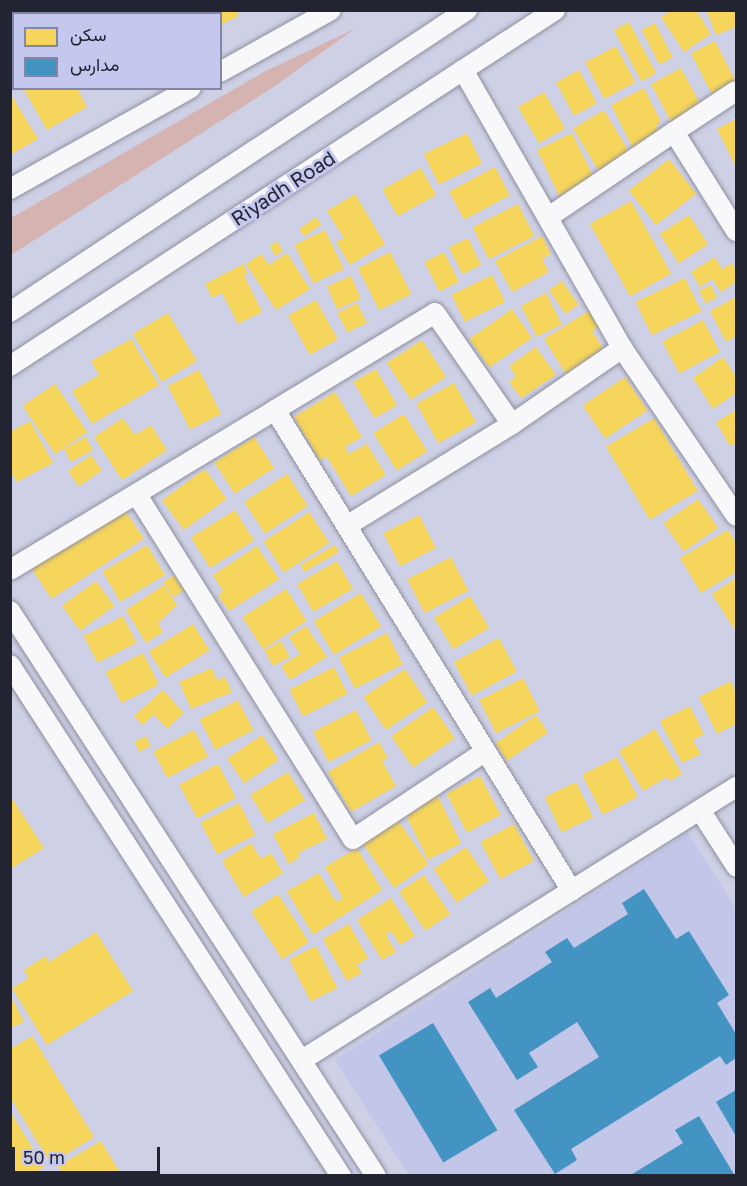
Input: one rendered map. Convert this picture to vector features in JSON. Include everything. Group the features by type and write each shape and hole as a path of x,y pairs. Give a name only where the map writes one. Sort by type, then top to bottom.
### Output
{"street":[{"path":"222,71 331,10"},
{"path":"10,312 467,10"},
{"name":"Riyadh Road","path":"10,366 555,10"},
{"path":"463,70 550,216 622,348 736,516"},
{"path":"10,189 187,90"},
{"path":"550,216 736,91"},
{"path":"674,132 736,231"},
{"path":"10,570 138,495 435,313 512,424"},
{"path":"348,525 512,424 622,348"},
{"path":"275,410 572,891"},
{"path":"138,495 353,839 486,751"},
{"path":"10,611 376,1176"},
{"path":"10,665 341,1176"},
{"path":"302,1060 736,787"},
{"path":"700,810 736,866"}],"shaded area":[{"path":"356,28 272,88 11,255 11,218 264,72"},
{"path":"688,833 736,909 736,1175 409,1175 335,1060"}],"building: سكن":[{"path":"10,10 20,12 12,12 10,54"},
{"path":"45,10 89,10 86,12"},
{"path":"119,10 168,10 168,12 117,12"},
{"path":"184,10 236,10 239,16 222,24 222,12"},
{"path":"672,10 696,10 711,34 684,52 661,17"},
{"path":"706,10 736,10 736,27 716,35"},
{"path":"629,22 656,73 641,81 614,30"},
{"path":"655,23 673,58 659,65 642,30"},
{"path":"715,41 736,82 712,94 691,53"},
{"path":"616,46 635,82 604,99 585,62"},
{"path":"681,68 701,106 671,122 651,84"},
{"path":"579,70 597,104 574,116 556,82"},
{"path":"644,88 661,122 656,125 663,137 635,152 611,105"},
{"path":"24,90 78,90 87,107 47,130"},
{"path":"544,92 565,128 539,143 518,107"},
{"path":"10,93 38,139 10,155"},
{"path":"604,110 633,158 602,177 573,129"},
{"path":"736,119 736,167 717,129"},
{"path":"467,133 482,164 439,185 424,154"},
{"path":"572,133 594,179 559,196 537,150"},
{"path":"669,159 696,194 656,225 629,190"},
{"path":"495,167 510,195 464,220 449,191"},
{"path":"421,168 436,195 398,216 383,189"},
{"path":"355,194 385,244 350,265 336,242 344,238 327,211"},
{"path":"631,201 671,274 630,296 590,224"},
{"path":"518,204 534,236 489,259 473,227"},
{"path":"689,215 708,244 679,263 660,234"},
{"path":"316,217 321,224 304,237 299,229"},
{"path":"325,230 344,269 313,284 294,245"},
{"path":"542,236 551,254 542,259 549,272 512,292 495,261"},
{"path":"468,238 481,265 462,274 449,247"},
{"path":"277,241 283,251 275,256 270,246"},
{"path":"390,252 411,294 379,310 358,268"},
{"path":"444,252 459,281 439,291 424,262"},
{"path":"287,253 310,289 276,310 246,264 261,254 269,265"},
{"path":"715,257 722,269 732,263 736,271 736,282 721,292 712,279 700,287 691,272"},
{"path":"243,264 248,273 244,275 262,312 238,324 222,293 212,298 205,284"},
{"path":"492,275 505,302 465,322 452,295"},
{"path":"351,276 361,299 337,309 327,286"},
{"path":"685,278 701,311 652,335 636,302"},
{"path":"562,281 579,305 566,314 549,290"},
{"path":"711,285 717,298 705,303 699,290"},
{"path":"546,293 562,324 537,337 521,306"},
{"path":"736,297 736,336 726,342 710,311"},
{"path":"316,300 338,339 310,355 288,316"},
{"path":"357,303 367,323 347,333 337,313"},
{"path":"512,309 532,338 489,367 469,339"},
{"path":"590,310 600,326 592,331 604,350 566,374 544,339"},
{"path":"168,313 197,361 162,382 133,334"},
{"path":"703,320 720,352 679,373 662,342"},
{"path":"131,339 159,385 92,424 72,391 99,375 91,361"},
{"path":"422,340 446,377 411,400 387,363"},
{"path":"536,347 556,375 521,398 509,382 516,377 509,366"},
{"path":"723,357 736,377 736,393 713,409 693,378"},
{"path":"376,369 397,405 374,418 353,382"},
{"path":"199,370 221,414 190,430 168,386"},
{"path":"625,377 647,410 605,439 583,406"},
{"path":"454,383 476,422 438,443 416,404"},
{"path":"55,384 87,432 55,454 23,406"},
{"path":"335,392 362,437 345,447 349,454 367,444 386,475 351,496 327,457 320,460 294,417"},
{"path":"736,410 736,443 730,446 716,422"},
{"path":"404,414 427,451 397,470 373,433"},
{"path":"123,418 135,435 151,425 167,450 122,480 94,437"},
{"path":"654,418 698,491 650,520 606,447"},
{"path":"30,421 53,463 17,482 10,471 10,432"},
{"path":"86,437 93,450 71,462 64,449"},
{"path":"254,437 274,468 235,494 215,463"},
{"path":"91,455 102,471 79,487 68,471"},
{"path":"205,469 227,499 184,530 162,500"},
{"path":"287,474 308,506 265,534 244,502"},
{"path":"698,499 718,528 684,552 664,523"},
{"path":"123,507 144,539 51,599 31,567"},
{"path":"235,510 254,541 210,568 191,538"},
{"path":"309,512 329,543 284,572 264,541"},
{"path":"419,515 436,548 400,566 383,533"},
{"path":"728,530 736,543 736,572 701,593 680,558"},
{"path":"147,545 165,575 120,602 102,572"},
{"path":"335,545 339,552 304,572 300,565"},
{"path":"257,546 279,579 229,611 218,595 223,591 213,575"},
{"path":"451,557 468,591 425,613 407,579"},
{"path":"337,561 353,589 313,612 297,584"},
{"path":"174,575 184,590 173,597 163,582"},
{"path":"736,578 736,627 734,629 712,594"},
{"path":"96,581 114,606 80,631 62,606"},
{"path":"164,585 177,605 158,623 163,632 146,643 126,610"},
{"path":"286,589 307,621 263,649 242,617"},
{"path":"361,593 381,626 334,655 314,621"},
{"path":"470,596 489,628 453,649 434,618"},
{"path":"123,616 137,643 97,663 84,636"},
{"path":"193,624 209,650 165,678 149,652"},
{"path":"306,626 327,657 290,680 281,666 300,654 289,637"},
{"path":"387,633 403,664 355,689 339,658"},
{"path":"499,638 517,672 472,695 454,662"},
{"path":"281,641 290,657 273,666 264,650"},
{"path":"143,653 159,684 121,703 106,672"},
{"path":"334,667 348,694 303,716 289,690"},
{"path":"212,668 217,680 225,677 232,692 191,709 179,682"},
{"path":"405,669 427,702 386,730 364,697"},
{"path":"523,678 540,711 496,733 479,700"},
{"path":"731,681 736,693 736,724 717,734 699,697"},
{"path":"163,690 184,713 167,729 154,714 143,725 134,716"},
{"path":"238,700 253,730 215,750 200,720"},
{"path":"690,706 704,734 693,740 701,754 682,763 660,721"},
{"path":"433,707 455,738 413,767 391,736"},
{"path":"356,710 371,740 329,762 313,732"},
{"path":"536,715 548,732 507,761 495,744"},
{"path":"655,729 682,774 670,781 667,777 643,791 619,751"},
{"path":"194,730 208,756 167,778 153,752"},
{"path":"262,735 279,760 244,783 227,758"},
{"path":"146,736 151,746 139,752 134,742"},
{"path":"379,742 388,758 382,761 396,786 351,812 328,772"},
{"path":"617,757 637,797 603,815 582,775"},
{"path":"218,764 236,798 197,818 179,785"},
{"path":"288,772 305,800 267,823 250,795"},
{"path":"480,776 501,815 467,833 446,794"},
{"path":"576,782 593,817 562,832 545,797"},
{"path":"437,794 461,843 428,860 404,810"},
{"path":"10,795 44,848 10,869"},
{"path":"239,803 255,835 217,855 201,823"},
{"path":"314,813 327,839 298,853 300,857 289,864 273,834"},
{"path":"397,819 429,864 394,888 363,843"},
{"path":"514,824 534,861 500,879 480,842"},
{"path":"251,843 261,859 271,853 283,873 244,897 222,861"},
{"path":"466,847 489,881 457,903 434,869"},
{"path":"357,848 382,890 313,935 287,891 319,873 336,902 343,898 325,867"},
{"path":"424,875 450,914 425,931 399,892"},
{"path":"278,894 309,942 282,959 251,911"},
{"path":"391,898 415,936 400,945 391,931 386,935 396,952 382,960 357,920"},
{"path":"349,924 368,958 357,965 362,973 347,981 323,939"},
{"path":"96,932 133,991 47,1045 12,988 29,978 24,970 46,956 49,962"},
{"path":"316,946 337,988 311,1001 289,960"},
{"path":"10,995 24,1022 10,1028"},
{"path":"32,1036 94,1137 51,1164 10,1097 10,1049"},
{"path":"10,1111 44,1167 29,1176 10,1176"},
{"path":"101,1141 122,1176 64,1176 58,1166"}],"building: مدارس":[{"path":"644,889 676,939 689,931 729,995 717,1003 736,1034 736,1058 726,1065 720,1056 571,1149 577,1160 555,1174 514,1110 599,1057 577,1022 529,1053 538,1067 517,1080 468,1002 490,988 496,998 552,962 545,952 567,938 574,948 628,914 622,903"},
{"path":"433,1023 497,1130 443,1163 379,1055"},
{"path":"736,1090 736,1136 716,1102"},
{"path":"699,1116 735,1176 629,1176 683,1143 675,1130"}]}
